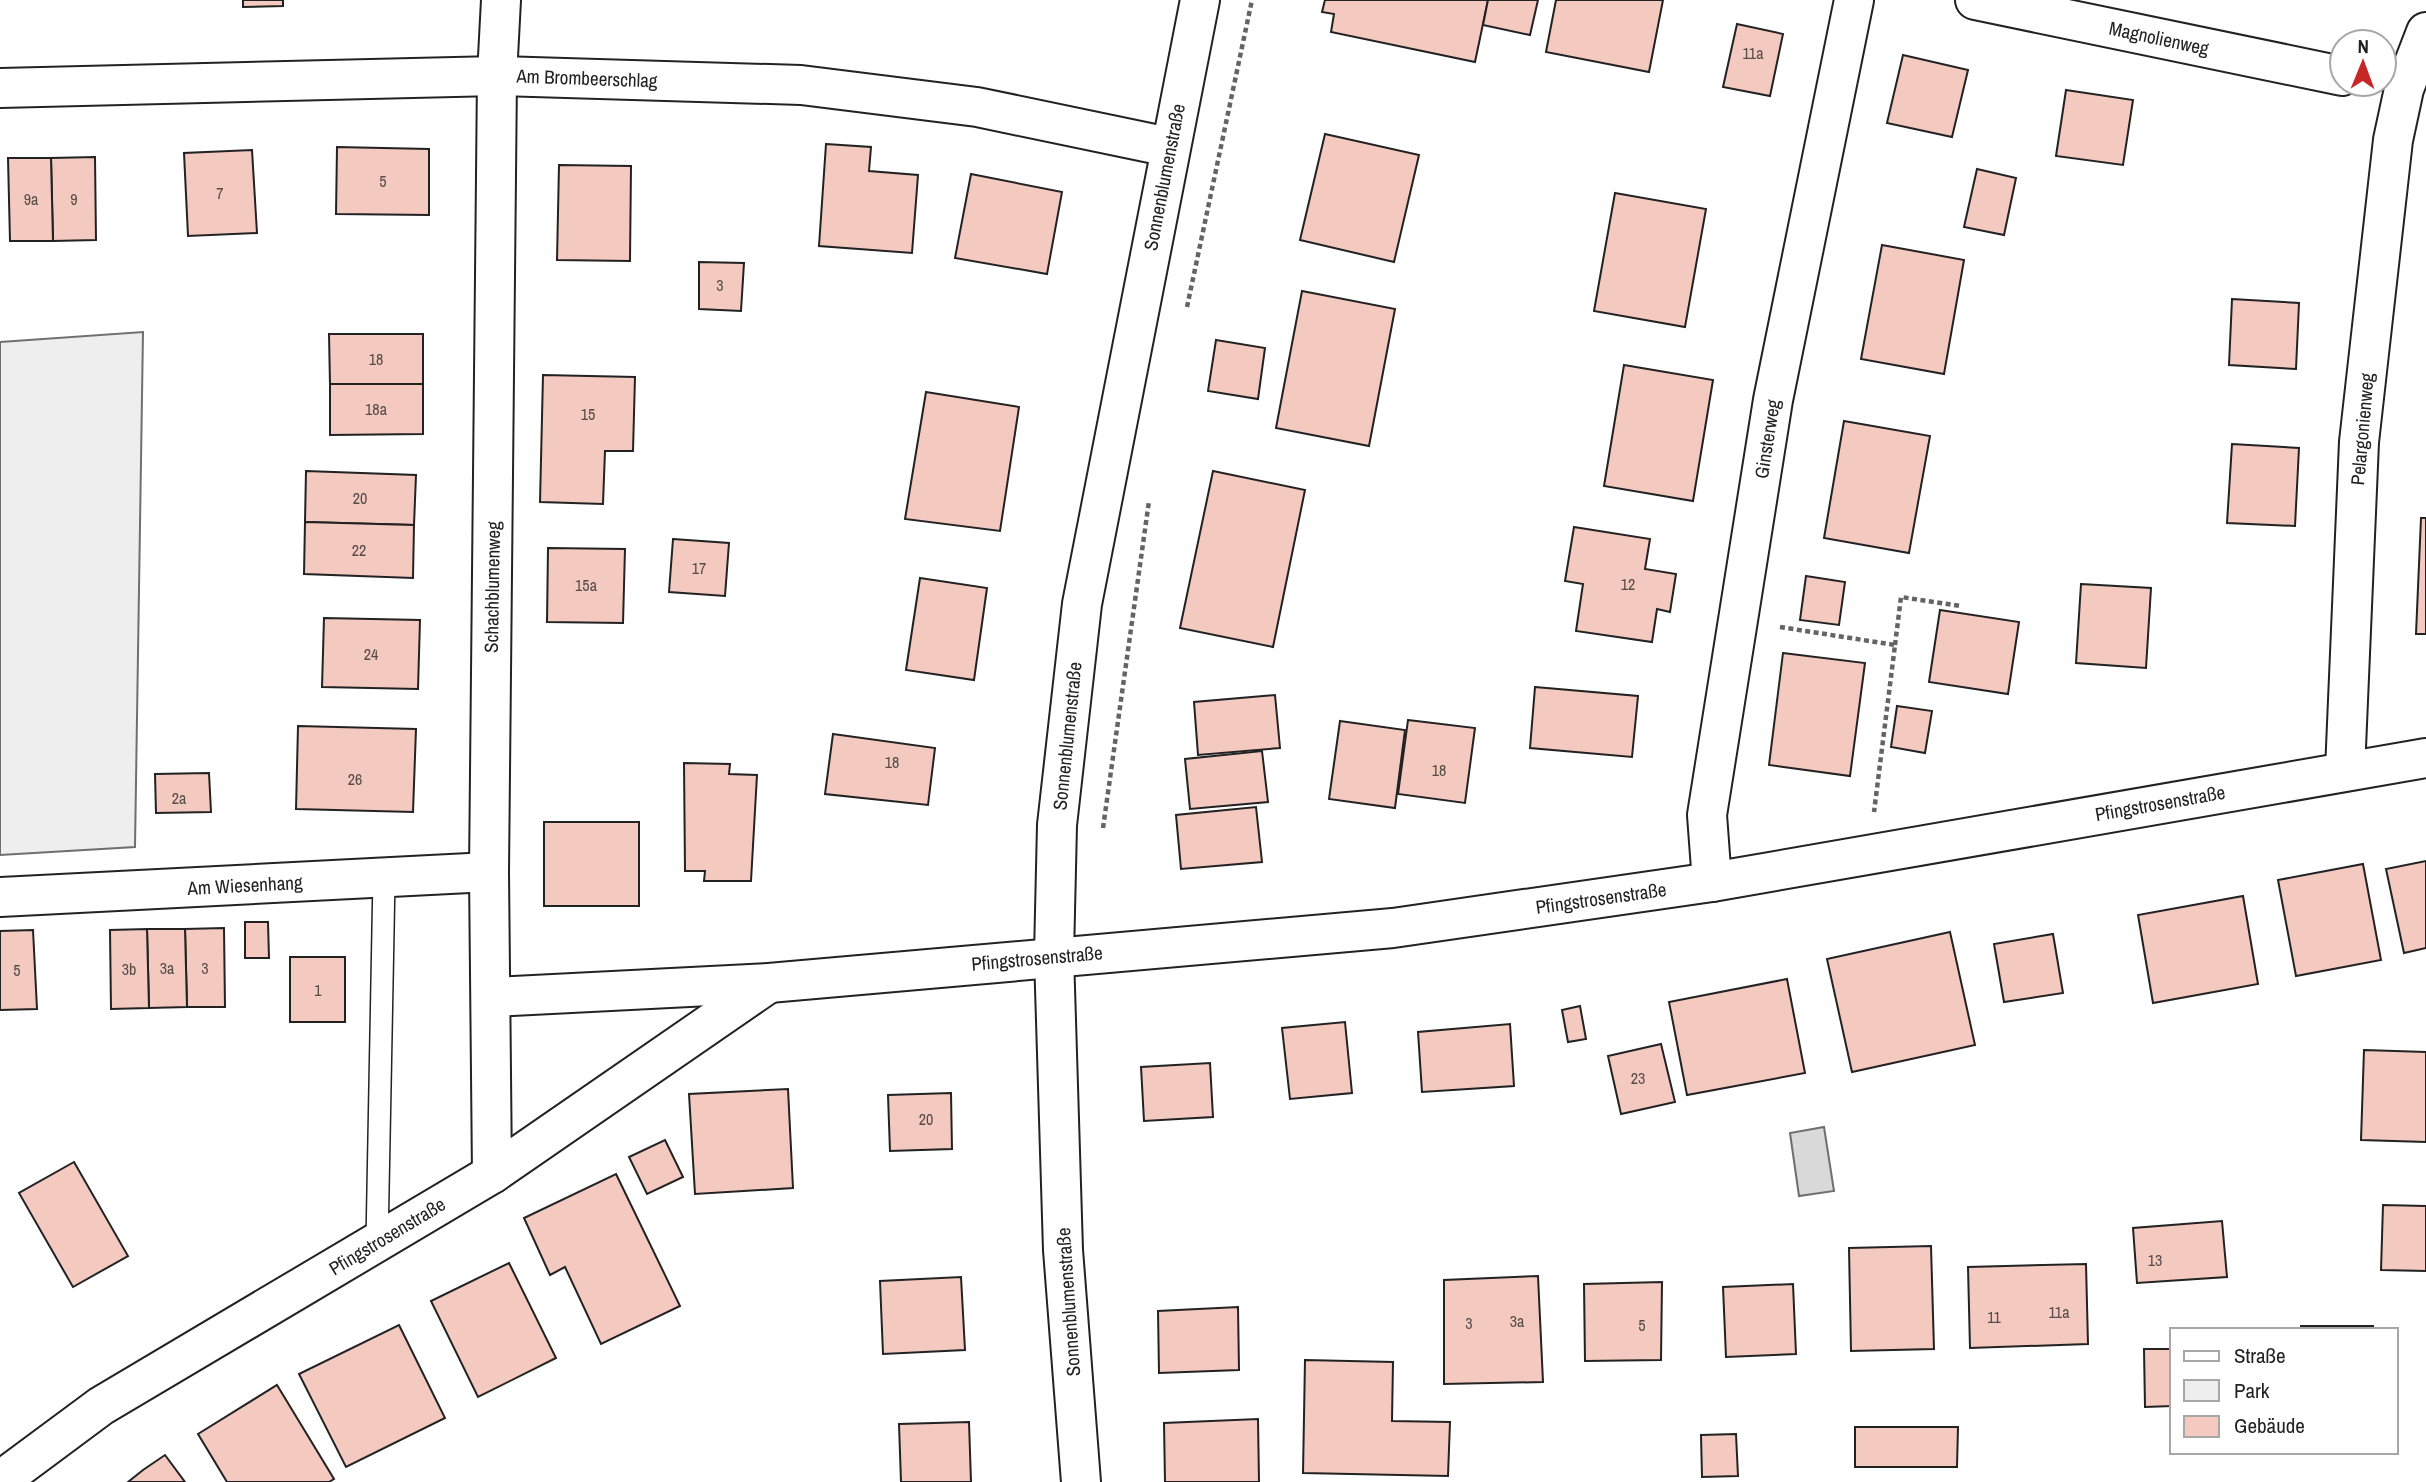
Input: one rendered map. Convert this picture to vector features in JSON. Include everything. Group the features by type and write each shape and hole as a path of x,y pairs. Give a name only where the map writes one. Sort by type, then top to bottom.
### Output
{"street":[{"name":"Schachblumenweg","path":"492,1174 489,872 500,0"},
{"name":"Sonnenblumenstraße","path":"1081,1482 1063,1250 1054,956 1057,825 1082,604 1169,147 1200,0"},
{"name":"Ginsterweg","path":"1712,882 1707,815 1773,400 1854,0"},
{"name":"Magnolienweg","path":"1975,0 2328,73"},
{"name":"Pelargonienweg","path":"2345,771 2358,442 2393,140 2403,91 2426,32"},
{"name":"Am Brombeerschlag","path":"0,88 497,76 802,85 977,107 1169,147"},
{"name":"Pfingstrosenstraße","path":"492,997 769,983 1393,928 1712,882 2426,758"},
{"name":"Am Wiesenhang","path":"0,897 489,872"},
{"name":"Pfingstrosenstraße","path":"0,1480 101,1406 492,1174 769,983"}],"lane":[{"path":"377,1242 384,878"}],"path":[{"path":"1187,309 1252,0"},
{"path":"1102,834 1151,488"},
{"path":"1868,854 1901,597 1961,606"},
{"path":"1738,620 1895,645"}],"green space":[{"path":"143,332 135,847 0,855 0,342"}],"shaded area":[{"path":"1824,1127 1834,1191 1799,1196 1790,1133"}],"building":[{"path":"243,0 283,0 283,6 243,7"},
{"path":"1325,0 1488,0 1475,62 1331,32 1334,14 1322,12"},
{"path":"1488,0 1538,0 1530,35 1483,25"},
{"path":"1556,0 1663,0 1649,72 1546,52"},
{"path":"1737,24 1783,34 1770,96 1723,87"},
{"path":"1903,55 1968,70 1952,137 1887,123"},
{"path":"2066,90 2133,100 2123,165 2056,156"},
{"path":"1325,134 1419,155 1394,262 1300,240"},
{"path":"826,144 871,147 869,171 918,175 912,253 819,246"},
{"path":"337,147 429,149 429,215 336,214"},
{"path":"252,150 257,233 188,236 184,153"},
{"path":"95,157 96,240 53,241 51,158"},
{"path":"8,158 51,158 53,241 10,241"},
{"path":"559,165 631,166 630,261 557,260"},
{"path":"1977,169 2016,178 2004,235 1964,227"},
{"path":"971,174 1062,192 1047,274 955,258"},
{"path":"1615,193 1706,209 1685,327 1594,311"},
{"path":"1882,245 1964,260 1944,374 1861,359"},
{"path":"699,262 744,263 741,311 699,309"},
{"path":"1302,291 1395,309 1369,446 1276,428"},
{"path":"2232,299 2299,303 2296,369 2229,365"},
{"path":"329,334 423,334 423,384 330,384"},
{"path":"1216,340 1265,348 1258,399 1208,391"},
{"path":"1624,365 1713,380 1693,501 1604,486"},
{"path":"543,375 635,377 633,451 605,451 603,504 540,502"},
{"path":"330,384 423,384 423,434 330,435"},
{"path":"926,392 1019,407 1000,531 905,519"},
{"path":"1844,421 1930,436 1909,553 1824,538"},
{"path":"2232,444 2299,448 2295,526 2227,523"},
{"path":"306,471 416,475 414,525 305,522"},
{"path":"1213,471 1305,490 1273,647 1180,628"},
{"path":"2421,518 2426,518 2426,634 2416,634"},
{"path":"305,522 414,525 413,578 304,574"},
{"path":"1574,527 1650,539 1645,569 1676,574 1670,612 1657,609 1652,642 1576,631 1583,584 1565,581"},
{"path":"673,539 729,543 725,596 669,592"},
{"path":"548,548 625,549 623,623 547,622"},
{"path":"1806,576 1845,582 1839,625 1800,620"},
{"path":"920,578 987,588 974,680 906,670"},
{"path":"2081,584 2151,588 2146,668 2076,663"},
{"path":"1940,610 2019,622 2008,694 1929,682"},
{"path":"324,618 420,620 418,689 322,687"},
{"path":"1783,653 1865,663 1850,776 1769,765"},
{"path":"1535,687 1638,696 1632,757 1530,748"},
{"path":"1275,695 1280,748 1198,755 1194,702"},
{"path":"1897,706 1932,711 1925,753 1891,747"},
{"path":"1408,720 1475,728 1465,803 1398,794"},
{"path":"1340,721 1405,730 1395,808 1329,799"},
{"path":"298,726 416,729 413,812 296,809"},
{"path":"833,734 935,748 928,805 825,794"},
{"path":"1262,751 1268,802 1190,809 1185,759"},
{"path":"684,763 730,764 729,774 757,775 751,881 704,881 705,871 685,871"},
{"path":"209,773 211,812 156,813 155,774"},
{"path":"1256,807 1262,862 1181,869 1176,815"},
{"path":"544,822 639,822 639,906 544,906"},
{"path":"2426,861 2426,948 2404,953 2386,869"},
{"path":"2363,864 2381,960 2296,976 2278,880"},
{"path":"2243,896 2258,984 2153,1003 2138,915"},
{"path":"245,922 268,922 269,958 245,958"},
{"path":"224,928 225,1007 187,1007 185,929"},
{"path":"147,929 185,929 187,1007 149,1008"},
{"path":"147,929 149,1008 111,1009 110,930"},
{"path":"33,930 37,1009 0,1010 0,931"},
{"path":"1950,932 1975,1045 1852,1072 1827,959"},
{"path":"2053,934 2063,993 2004,1002 1994,944"},
{"path":"290,957 345,957 345,1022 290,1022"},
{"path":"1787,979 1805,1073 1687,1095 1669,1002"},
{"path":"1580,1006 1586,1039 1568,1042 1562,1010"},
{"path":"1345,1022 1352,1093 1290,1099 1282,1028"},
{"path":"1510,1024 1514,1086 1422,1092 1418,1032"},
{"path":"1661,1044 1675,1102 1621,1114 1608,1056"},
{"path":"2364,1050 2426,1052 2426,1142 2361,1140"},
{"path":"1210,1063 1213,1117 1144,1121 1141,1067"},
{"path":"788,1089 793,1188 695,1194 689,1094"},
{"path":"951,1093 952,1149 890,1151 888,1095"},
{"path":"665,1140 683,1177 647,1194 629,1157"},
{"path":"74,1162 128,1256 73,1287 19,1193"},
{"path":"616,1174 680,1306 601,1344 565,1267 550,1275 524,1218"},
{"path":"2383,1205 2426,1206 2426,1271 2381,1270"},
{"path":"2222,1221 2227,1277 2137,1283 2133,1228"},
{"path":"1931,1246 1934,1349 1851,1351 1849,1248"},
{"path":"509,1263 556,1358 478,1397 431,1301"},
{"path":"2086,1264 2088,1344 1970,1348 1968,1267"},
{"path":"1538,1276 1543,1382 1444,1384 1444,1280"},
{"path":"961,1277 965,1350 883,1354 880,1281"},
{"path":"1662,1282 1661,1360 1585,1361 1584,1284"},
{"path":"1793,1284 1796,1354 1726,1357 1723,1287"},
{"path":"1238,1307 1239,1370 1159,1373 1158,1311"},
{"path":"399,1325 445,1418 346,1467 299,1374"},
{"path":"2301,1326 2373,1326 2373,1328"},
{"path":"2144,1349 2170,1349 2170,1406 2145,1407"},
{"path":"1305,1360 1393,1362 1392,1421 1450,1422 1448,1476 1303,1473"},
{"path":"277,1385 334,1479 329,1482 227,1482 198,1434"},
{"path":"1258,1419 1259,1482 1165,1482 1164,1423"},
{"path":"969,1422 971,1482 901,1482 899,1424"},
{"path":"1855,1427 1958,1427 1957,1467 1855,1467"},
{"path":"1736,1434 1738,1476 1702,1477 1701,1435"},
{"path":"165,1455 185,1482 128,1482 143,1470"}]}
